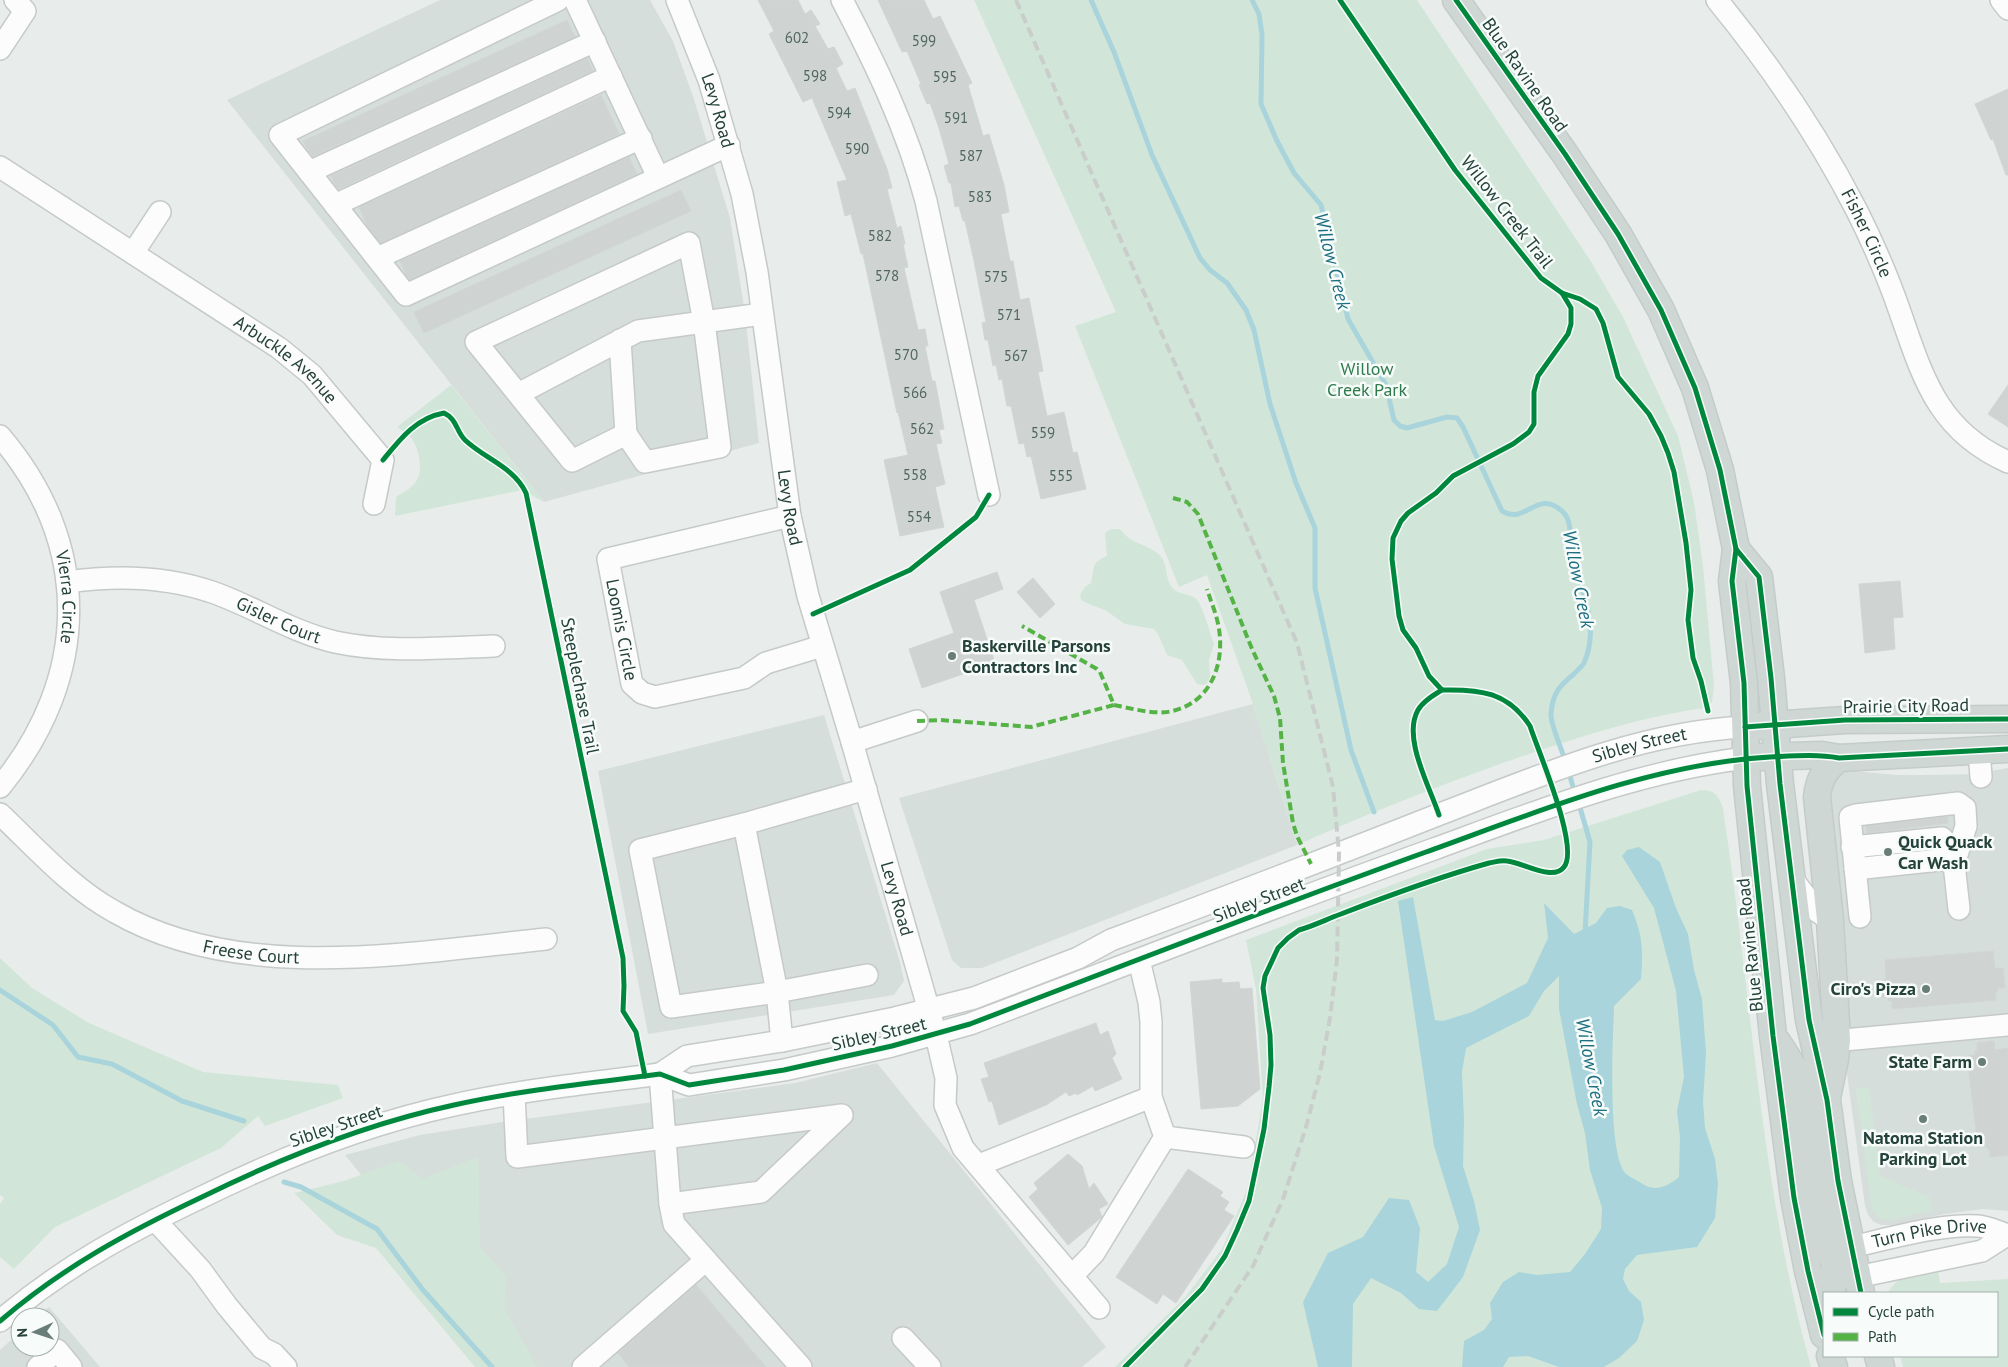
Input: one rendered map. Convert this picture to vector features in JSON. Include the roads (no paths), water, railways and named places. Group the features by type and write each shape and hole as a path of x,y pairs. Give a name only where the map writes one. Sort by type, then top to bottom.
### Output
{"main road":[{"name":"Blue Ravine Road","path":"1456,0 1570,162 1618,234 1661,310 1684,361 1707,424 1720,470 1736,549 1732,581 1744,683 1746,758 1774,1036 1794,1198 1808,1272 1823,1332"},
{"name":"Blue Ravine Road","path":"1736,549 1759,577 1790,876 1809,1020 1825,1042"},
{"name":"Prairie City Road","path":"1775,725 1845,720 2008,719"},
{"name":"Sibley Street","path":"1745,727 1775,725"},
{"path":"1777,756 1822,755 1838,758 2008,748"},
{"name":"Sibley Street","path":"1746,758 1777,756"},
{"path":"1838,758 1828,766 1818,782 1817,797 1830,920 1825,1042 1835,1059 1827,1100 1838,1181 1843,1255 1859,1285"},
{"path":"1774,1036 1802,1083 1823,1233 1828,1253 1843,1255"},
{"path":"1832,1292 1832,1279 1843,1255"}],"street":[{"path":"0,49 25,11 16,0"},
{"path":"558,0 280,135 406,295 658,176 729,145"},
{"path":"575,0 658,176"},
{"name":"Levy Road","path":"677,0 709,80 742,194 757,272 790,516 808,596 822,646 866,789 936,1035 946,1078 945,1105 963,1148 1099,1308"},
{"path":"842,0 891,98 917,166 989,495"},
{"name":"Fisher Circle","path":"1717,0 1776,75 1832,165 1857,212 1879,260 1920,371 1934,400 1952,423 1971,440 2008,462"},
{"path":"2001,0 2008,9"},
{"path":"310,172 595,41"},
{"path":"335,205 611,76"},
{"path":"377,258 640,138"},
{"name":"Arbuckle Avenue","path":"0,168 279,348 312,375 383,460 374,504"},
{"path":"133,253 160,212"},
{"path":"620,340 626,434 644,462 720,447 704,322 689,243 476,342 572,461 626,434"},
{"path":"518,394 638,331 762,314"},
{"name":"Vierra Circle","path":"0,436 16,455 31,478 54,526 62,552 66,582 68,629 58,682 50,708 24,756 0,788"},
{"name":"Loomis Circle","path":"790,516 608,559 632,684 642,693 655,697 744,678 766,662 822,646"},
{"name":"Gisler Court","path":"66,582 125,577 155,579 184,584 212,592 307,634 365,647 494,646"},
{"path":"852,742 917,720"},
{"name":"Sibley Street","path":"2,1317 64,1272 117,1239 265,1166 315,1146 384,1123 454,1105 514,1094 660,1074 687,1056 782,1041 929,1010 974,998 1070,962 1111,940 1528,780 1630,746 1711,729 1745,727"},
{"path":"1979,750 1981,777"},
{"name":"Sibley Street","path":"660,1074 689,1085 784,1070 936,1035 970,1024 1345,881 1540,811 1670,772 1746,758"},
{"path":"866,789 744,824 640,850 671,1007 777,992 867,975"},
{"path":"1860,917 1850,820 1852,815 1958,803 1964,808 1966,826 1950,857"},
{"name":"Freese Court","path":"0,814 65,876 105,906 140,926 196,945 228,951 302,958 338,958 546,939"},
{"path":"744,824 777,992 782,1041"},
{"path":"1854,858 1940,838 1946,841 1959,909"},
{"path":"1790,876 1818,912 1830,920"},
{"path":"1139,960 1149,1002 1151,1022 1151,1097 1165,1137"},
{"path":"1825,1042 2008,1025"},
{"path":"660,1074 670,1204 674,1224 801,1367"},
{"path":"514,1094 518,1157 842,1115 761,1192 670,1204"},
{"path":"979,1165 1151,1097"},
{"path":"1165,1137 1244,1147"},
{"path":"1072,1276 1094,1253 1165,1137"},
{"path":"154,1220 200,1269 227,1306 262,1348 274,1354 286,1367"},
{"name":"Turn Pike Drive","path":"1843,1255 1946,1228 1978,1226 1994,1229 2007,1235"},
{"name":"Turn Pike Drive","path":"1859,1285 1982,1250 2007,1235"},
{"path":"583,1367 706,1260"},
{"path":"904,1338 930,1367"},
{"path":"38,1367 57,1350 71,1367"}],"water":[{"path":"1639,847 1660,862 1676,908 1688,934 1694,970 1702,999 1706,1053 1703,1102 1705,1128 1715,1159 1718,1184 1715,1218 1697,1247 1637,1255 1625,1269 1623,1279 1629,1291 1641,1302 1644,1320 1637,1341 1619,1358 1604,1367 1559,1367 1528,1356 1509,1357 1503,1367 1462,1367 1464,1341 1484,1330 1492,1319 1490,1303 1503,1282 1519,1272 1537,1275 1570,1272 1585,1254 1601,1229 1602,1208 1590,1170 1585,1133 1577,1104 1559,1009 1559,976 1544,991 1529,1016 1466,1048 1462,1072 1463,1166 1474,1201 1480,1230 1463,1277 1437,1311 1419,1309 1401,1293 1371,1278 1353,1304 1352,1367 1318,1367 1303,1302 1328,1253 1363,1237 1389,1198 1409,1200 1420,1228 1416,1272 1428,1282 1447,1264 1459,1227 1434,1146 1398,901 1413,897 1435,1020 1443,1021 1472,1012 1527,983 1548,938 1544,903 1574,934 1596,923 1607,908 1620,906 1632,910 1641,943 1641,979 1614,1006 1612,1093 1613,1118 1619,1160 1625,1173 1651,1188 1661,1187 1679,1177 1680,1137 1677,1111 1684,1077 1676,991 1654,908 1622,856 1627,850"}],"waterway":[{"path":"1091,0 1114,52 1152,155 1200,258 1210,270 1227,283 1246,310 1254,330 1270,404 1296,483 1315,528 1315,588 1351,750 1374,812"},
{"name":"Willow Creek","path":"1252,0 1259,14 1262,35 1261,104 1277,141 1294,173 1321,205 1348,319 1386,385 1394,420 1400,426 1407,428 1447,417 1457,418 1502,511 1518,514 1546,503 1554,505 1568,519 1571,545 1586,604 1590,633 1589,648 1584,663 1560,687 1553,701 1551,715 1553,725 1566,762"},
{"name":"Willow Creek","path":"1568,770 1575,793"},
{"name":"Willow Creek","path":"1579,804 1590,842 1585,933"},
{"path":"0,990 53,1025 78,1057 112,1064 182,1101 244,1121"},
{"path":"284,1182 301,1187 377,1229 423,1290 492,1367"}],"railway":[{"path":"1016,0 1297,643 1333,787 1339,853 1337,960 1330,1018 1320,1073 1306,1127 1283,1199 1253,1266 1185,1367"}],"place":[{"name":"Baskerville Parsons Contractors Inc","path":"952,656"},
{"name":"Quick Quack Car Wash","path":"1888,852"},
{"name":"Ciro's Pizza","path":"1926,989"},
{"name":"State Farm","path":"1982,1062"},
{"name":"Natoma Station Parking Lot","path":"1923,1119"}],"park label":[{"name":"Willow Creek Park","path":"1367,379"}]}
